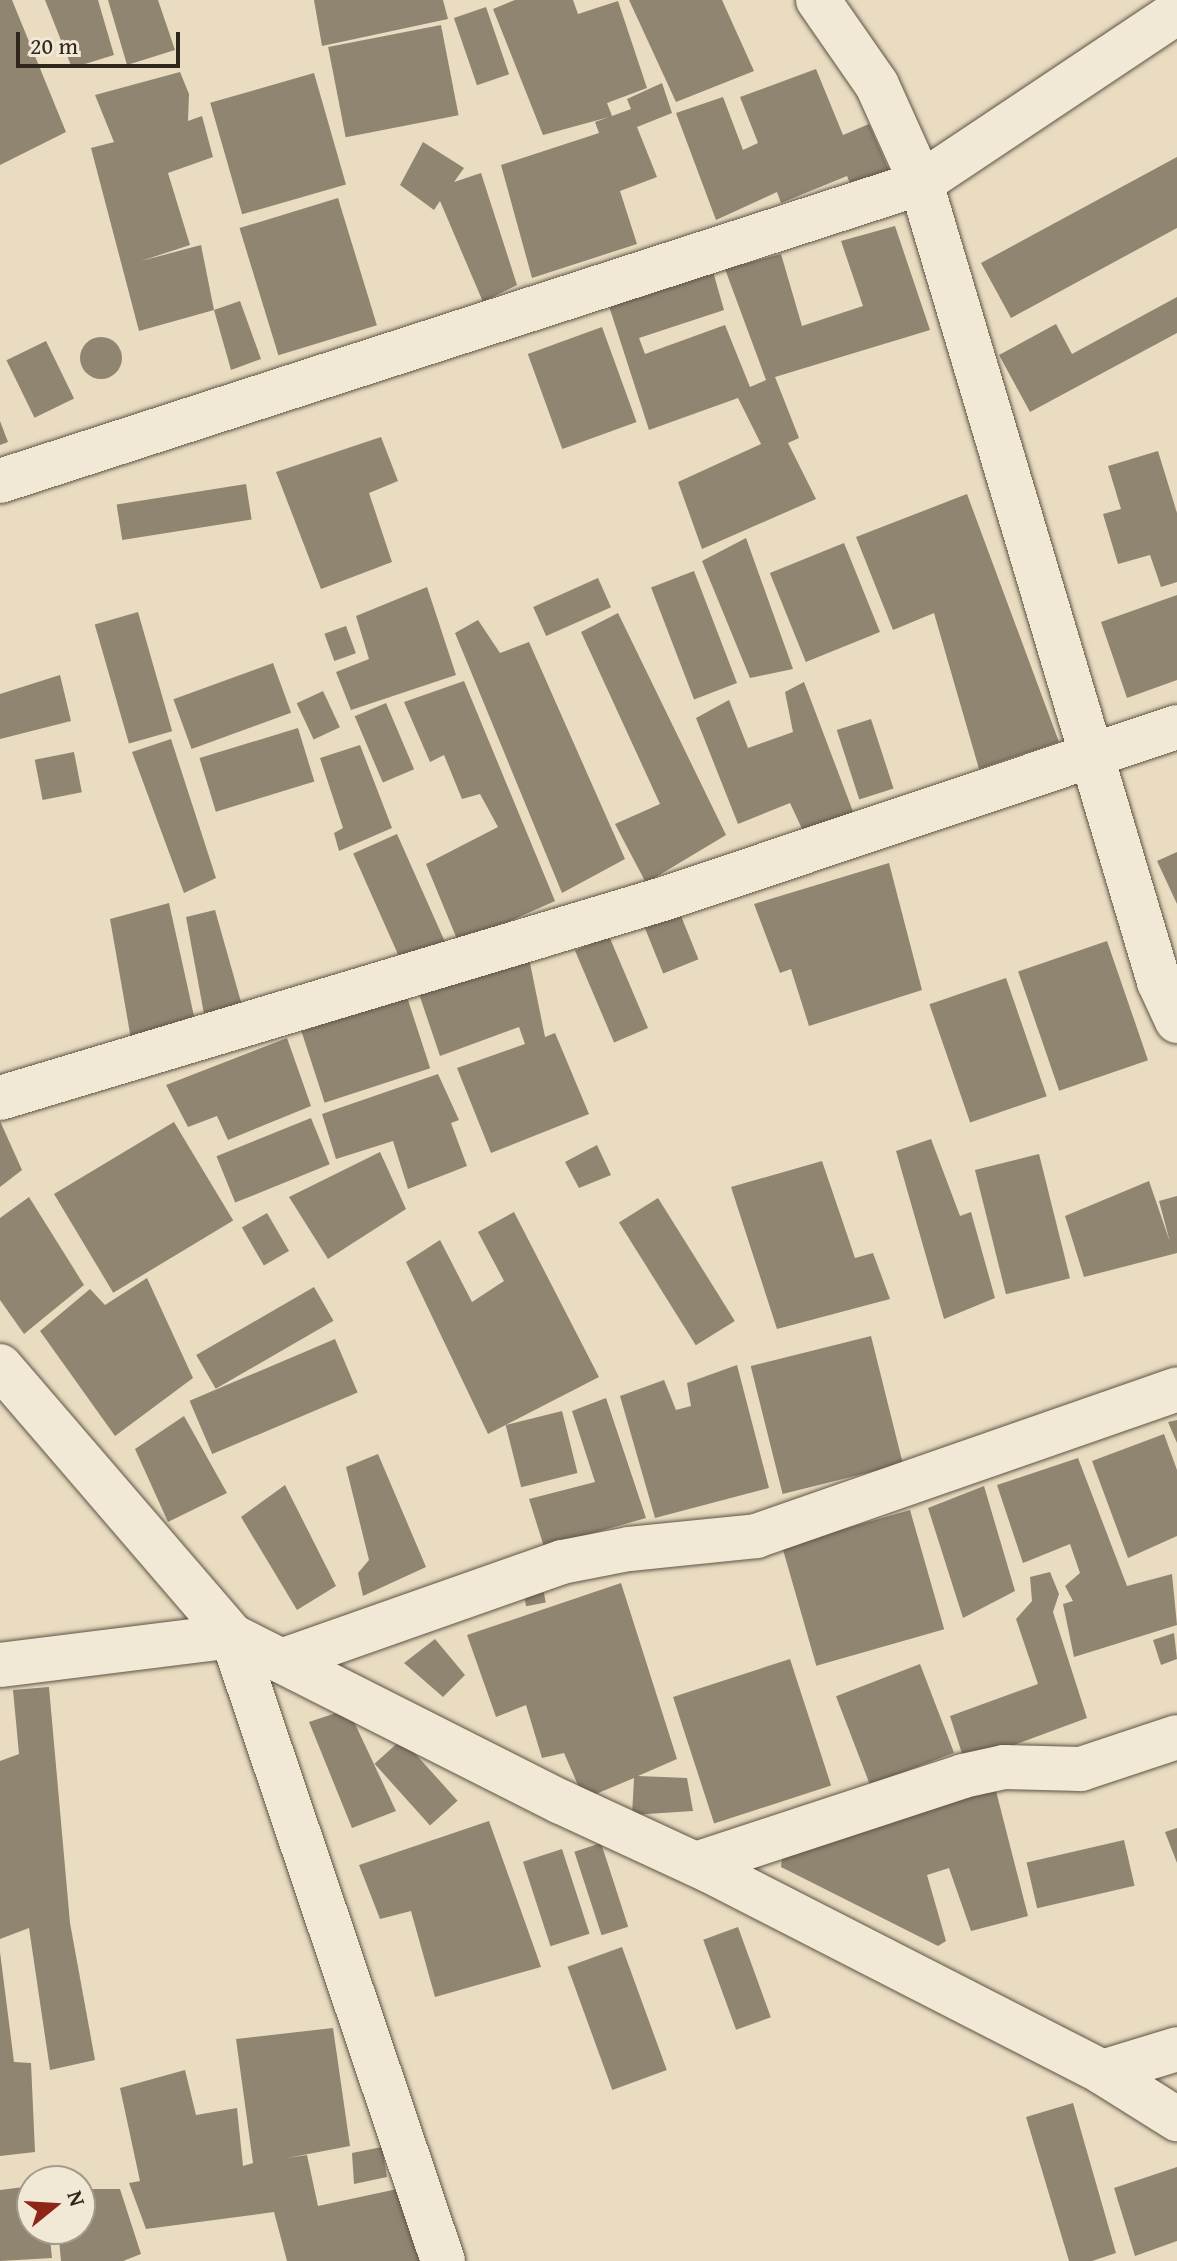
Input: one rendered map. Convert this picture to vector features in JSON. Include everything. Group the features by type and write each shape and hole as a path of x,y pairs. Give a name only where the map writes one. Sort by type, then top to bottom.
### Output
{"street":[{"path":"818,0 877,85 921,183 1159,982 1177,1021"},
{"path":"0,481 921,183 1177,12"},
{"path":"0,1098 663,899 1177,727"},
{"path":"0,1366 232,1636 443,2261"},
{"path":"281,1661 562,1562 629,1549 756,1536 1177,1389"},
{"path":"0,1665 232,1636 696,1864 1102,2072 1177,2119"},
{"path":"696,1864 963,1776 1004,1767 1081,1769 1177,1737"},
{"path":"1102,2072 1177,2049"}],"building":[{"path":"0,0 12,0 66,132 0,165"},
{"path":"45,0 98,0 114,55 72,68"},
{"path":"108,0 158,0 175,50 127,65"},
{"path":"314,0 443,0 448,19 322,46"},
{"path":"515,0 573,0 578,14 618,1 647,88 607,103 612,116 631,109 627,99 662,83 672,113 637,127 657,177 620,191 637,244 532,278 501,165 599,133 595,122 609,117 543,135 493,9"},
{"path":"629,0 722,0 754,71 676,102"},
{"path":"486,7 509,74 477,85 454,18"},
{"path":"441,25 459,115 346,137 328,47"},
{"path":"816,69 843,135 869,124 889,170 852,188 847,176 781,203 777,192 716,220 676,113 723,97 743,150 758,143 740,97"},
{"path":"180,72 189,94 188,121 202,116 213,157 168,173 190,245 141,261 201,245 214,310 139,331 91,148 114,142 95,95"},
{"path":"314,73 346,185 242,214 210,103"},
{"path":"423,142 464,168 454,182 481,173 517,285 483,302 440,201 434,210 400,185"},
{"path":"1177,157 1177,228 1011,318 981,263"},
{"path":"338,198 377,325 278,355 240,228"},
{"path":"895,226 930,330 775,377 799,438 788,443 816,499 702,549 678,482 761,444 738,398 649,430 608,303 712,268 724,310 639,338 645,354 725,325 750,387 766,380 725,269 781,254 802,326 863,306 841,241"},
{"path":"1177,297 1177,333 1030,412 999,355 1056,324 1072,354"},
{"path":"240,301 261,359 231,370 214,310"},
{"path":"602,327 637,422 562,449 528,354"},
{"path":"101,337 116,343 122,358 116,373 101,379 86,373 80,358 86,343"},
{"path":"46,341 74,399 35,418 6,360"},
{"path":"0,421 8,442 0,445"},
{"path":"381,437 398,481 369,493 392,562 321,589 276,472"},
{"path":"1158,451 1177,513 1177,582 1161,587 1150,555 1118,564 1103,514 1121,509 1108,466"},
{"path":"246,484 252,520 122,540 117,504"},
{"path":"967,494 1059,742 979,769 934,613 893,630 856,537"},
{"path":"746,538 793,669 750,678 702,561"},
{"path":"844,543 880,632 806,662 770,573"},
{"path":"694,571 737,683 694,700 651,587"},
{"path":"598,578 611,607 546,636 533,607"},
{"path":"427,587 456,675 351,710 336,672 369,659 356,616"},
{"path":"1177,595 1177,680 1127,698 1101,622"},
{"path":"138,612 172,731 129,744 95,624"},
{"path":"618,613 726,835 646,883 615,824 660,804 581,632"},
{"path":"478,620 500,653 529,642 625,859 562,893 455,633"},
{"path":"346,626 356,653 334,661 324,634"},
{"path":"273,663 291,713 192,749 173,699"},
{"path":"60,675 71,721 0,739 0,694"},
{"path":"464,681 555,901 459,944 426,864 498,827 480,794 462,799 444,755 430,762 404,702"},
{"path":"804,682 855,817 803,831 790,803 738,824 696,718 729,700 748,748 793,732 785,692"},
{"path":"323,691 340,727 314,740 297,703"},
{"path":"386,703 414,769 383,783 355,716"},
{"path":"871,719 894,788 859,800 837,730"},
{"path":"298,728 314,782 216,812 200,758"},
{"path":"171,739 216,878 184,893 132,752"},
{"path":"360,745 392,828 339,851 334,833 343,828 320,758"},
{"path":"74,752 82,792 43,800 35,760"},
{"path":"397,834 446,944 402,963 353,854"},
{"path":"1177,852 1177,904 1157,861"},
{"path":"889,863 922,990 809,1026 791,969 780,973 754,904"},
{"path":"169,903 194,1016 131,1039 110,919"},
{"path":"215,910 243,1009 205,1019 186,917"},
{"path":"679,911 698,959 663,973 644,925"},
{"path":"609,936 648,1028 614,1043 575,950"},
{"path":"1107,941 1148,1060 1059,1091 1018,972"},
{"path":"529,958 545,1037 555,1033 589,1114 491,1153 457,1068 525,1044 519,1027 440,1056 418,991"},
{"path":"1006,978 1047,1096 970,1123 929,1004"},
{"path":"407,997 430,1068 325,1103 301,1031"},
{"path":"287,1038 311,1106 228,1140 217,1116 188,1127 166,1085"},
{"path":"438,1074 459,1120 451,1123 467,1166 408,1189 393,1141 336,1159 322,1114"},
{"path":"311,1118 330,1164 235,1203 216,1156"},
{"path":"0,1121 22,1170 0,1187"},
{"path":"174,1122 233,1221 113,1293 54,1194"},
{"path":"931,1139 960,1216 971,1212 995,1298 944,1319 896,1151"},
{"path":"597,1145 611,1175 579,1188 565,1162"},
{"path":"380,1152 406,1209 328,1259 289,1197"},
{"path":"1039,1154 1070,1278 1006,1294 975,1170"},
{"path":"822,1161 855,1258 873,1253 890,1299 777,1329 731,1187"},
{"path":"1149,1181 1170,1242 1159,1201 1177,1196 1177,1253 1084,1277 1065,1216"},
{"path":"29,1197 84,1285 24,1334 0,1300 0,1218"},
{"path":"658,1198 735,1321 696,1345 619,1222"},
{"path":"514,1212 599,1377 488,1434 406,1262 440,1240 472,1302 504,1281 478,1232"},
{"path":"267,1213 289,1251 264,1266 242,1228"},
{"path":"147,1278 193,1378 115,1436 40,1331 90,1289 105,1305"},
{"path":"314,1287 334,1321 216,1389 196,1355"},
{"path":"871,1336 903,1464 783,1494 751,1366"},
{"path":"335,1339 358,1392 212,1454 190,1401"},
{"path":"737,1365 769,1488 655,1518 620,1396 664,1380 676,1410 691,1406 687,1383"},
{"path":"606,1398 646,1518 544,1547 529,1499 595,1482 572,1411"},
{"path":"562,1411 577,1473 521,1487 506,1425"},
{"path":"184,1416 227,1493 168,1522 135,1449"},
{"path":"1177,1420 1177,1443 1168,1422"},
{"path":"1164,1434 1177,1470 1177,1536 1128,1558 1092,1461"},
{"path":"378,1454 426,1567 363,1596 358,1573 369,1560 346,1467"},
{"path":"1078,1458 1127,1586 1172,1574 1177,1625 1074,1657 1063,1604 1073,1601 1065,1586 1080,1573 1070,1544 1023,1563 997,1485"},
{"path":"285,1485 336,1586 297,1610 241,1517"},
{"path":"984,1486 1015,1591 963,1618 928,1508"},
{"path":"910,1510 944,1629 816,1666 782,1547"},
{"path":"1050,1572 1059,1594 1053,1612 1087,1718 965,1763 950,1716 1038,1684 1016,1619 1032,1601 1030,1577"},
{"path":"541,1578 546,1603 526,1606 521,1582"},
{"path":"621,1583 677,1759 638,1776 687,1778 693,1811 632,1815 634,1778 584,1799 564,1753 542,1758 526,1705 496,1717 467,1635"},
{"path":"1174,1633 1177,1659 1161,1665 1153,1640"},
{"path":"435,1639 465,1675 443,1697 404,1663"},
{"path":"790,1659 831,1785 714,1823 673,1697"},
{"path":"920,1664 954,1753 870,1785 836,1696"},
{"path":"49,1687 70,1923 95,2060 50,2070 29,1928 0,1939 0,1761 19,1754 13,1690"},
{"path":"348,1709 396,1811 352,1828 309,1722"},
{"path":"402,1739 458,1801 430,1825 375,1764"},
{"path":"995,1787 1028,1916 971,1931 949,1868 927,1875 946,1941 938,1946 781,1867 783,1851"},
{"path":"489,1821 541,1967 435,1997 411,1911 380,1919 359,1865"},
{"path":"1177,1828 1177,1863 1165,1832"},
{"path":"1124,1840 1135,1886 1037,1908 1027,1862"},
{"path":"601,1843 628,1927 602,1935 574,1852"},
{"path":"562,1849 590,1934 551,1946 523,1862"},
{"path":"738,1927 771,2017 736,2030 703,1940"},
{"path":"622,1947 667,2070 612,2090 567,1967"},
{"path":"0,1952 14,2062 31,2063 35,2152 0,2156"},
{"path":"333,2028 350,2146 287,2158 307,2155 318,2206 402,2188 420,2261 287,2261 274,2212 146,2229 129,2183 140,2181 120,2088 185,2070 196,2115 237,2108 243,2166 253,2163 236,2039"},
{"path":"1073,2103 1116,2253 1092,2261 1069,2261 1026,2117"},
{"path":"382,2147 387,2177 354,2184 352,2153"},
{"path":"1177,2167 1177,2241 1135,2256 1114,2188"},
{"path":"16,2188 16,2245 51,2245 52,2258 0,2261 0,2190"},
{"path":"96,2189 120,2189 141,2254 123,2261 61,2261 60,2245 96,2245"}]}
